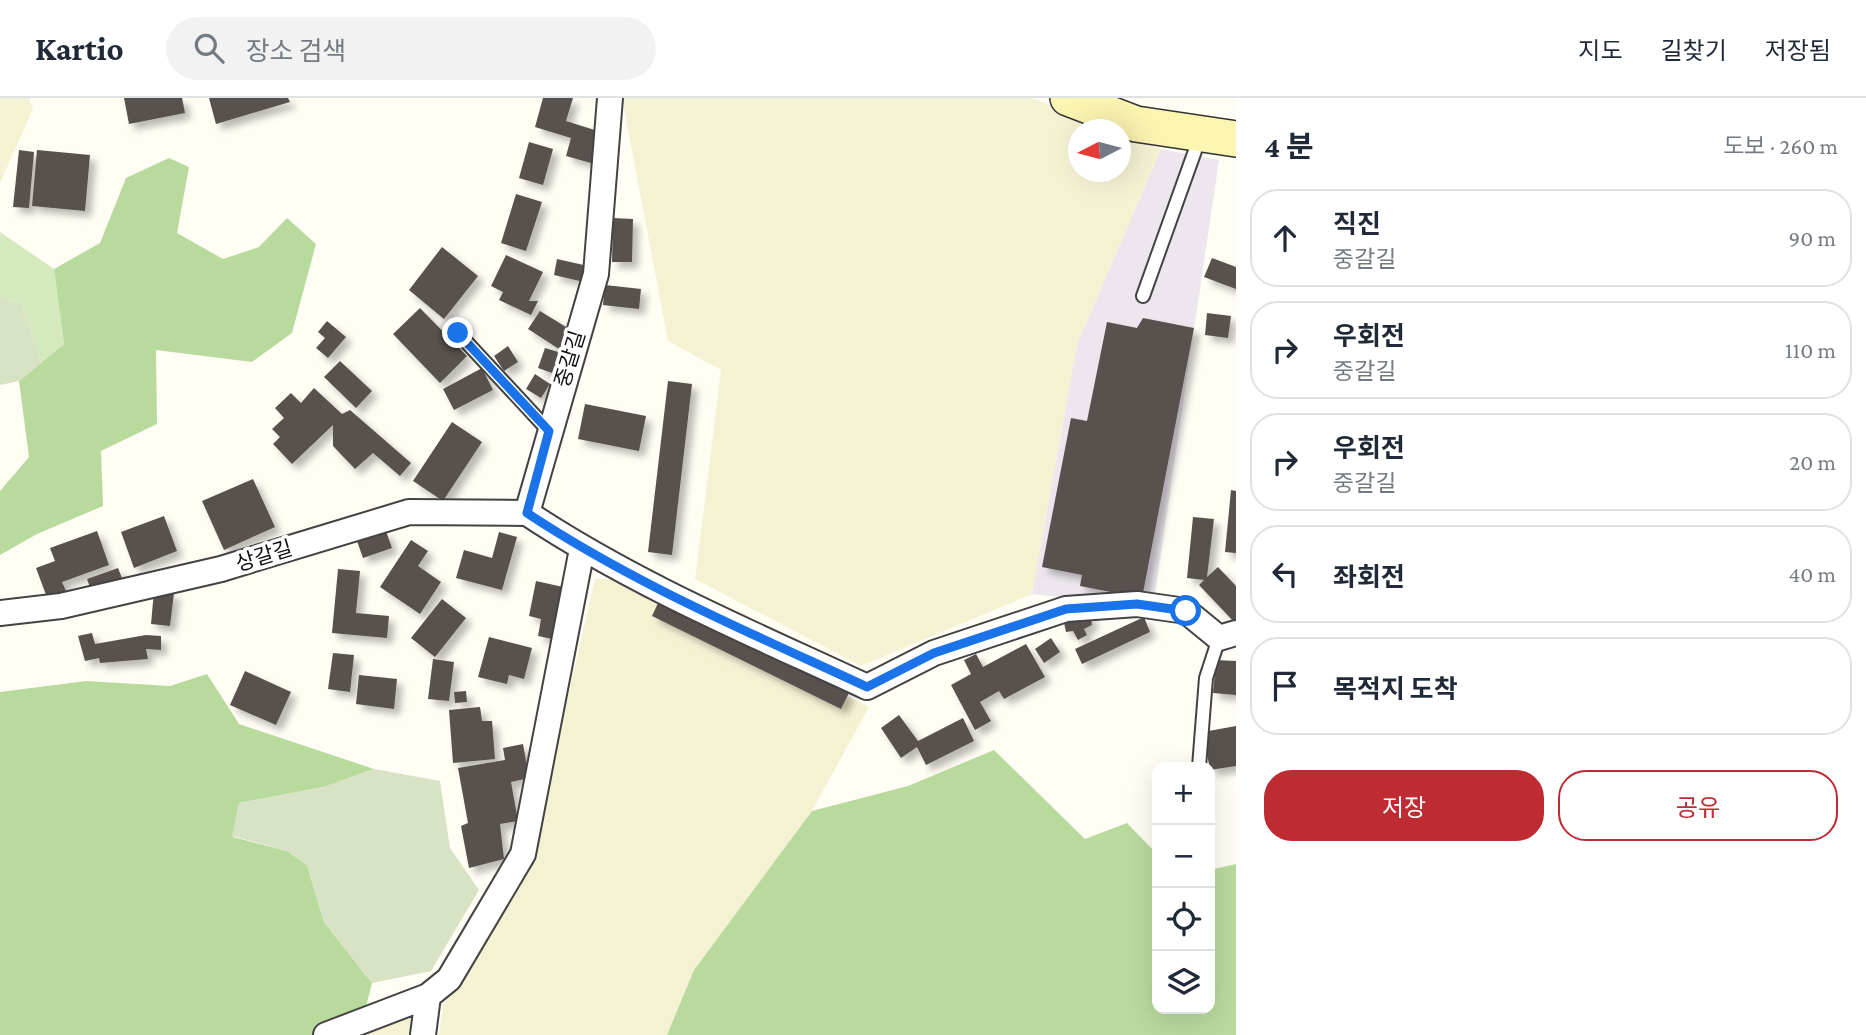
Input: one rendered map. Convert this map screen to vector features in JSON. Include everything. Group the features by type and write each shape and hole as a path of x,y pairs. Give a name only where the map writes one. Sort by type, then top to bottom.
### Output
{"main road":[{"path":"1068,98 1136,124 1236,139"}],"street":[{"name":"중갈길","path":"527,513 596,274 610,98"},
{"name":"상갈길","path":"0,613 61,606 221,569 409,512 527,513"},
{"path":"527,513 582,549 644,584 867,687 934,653 1066,609 1137,604 1186,611 1228,635"},
{"path":"326,1035 428,996 449,979 523,854 582,549"},
{"path":"423,1035 428,996"}],"lane":[{"path":"1143,296 1201,134"},
{"path":"458,333 549,431"},
{"path":"1199,762 1206,678 1228,635"}],"shaded area":[{"path":"0,98 29,98 33,109 0,183"},
{"path":"622,98 1032,98 1086,119 1068,119 1068,182 1131,182 1131,137 1161,149 1077,344 1032,594 861,666 695,579 721,370 668,341"},
{"path":"1161,149 1219,160 1154,600 1083,600 1032,594 1077,344"},
{"path":"595,579 624,579 869,707 812,811 694,970 667,1035 439,1035 443,1006 531,858"},
{"path":"414,1011 410,1035 351,1035"}],"green space":[{"path":"169,158 189,167 177,233 223,259 259,247 287,218 316,244 292,333 252,362 156,350 157,424 101,451 103,506 37,534 0,555 0,491 29,457 19,381 64,344 54,269 100,243 126,178"},
{"path":"0,232 54,269 64,344 41,363 22,304 0,298"},
{"path":"0,298 22,304 41,363 19,381 0,385"},
{"path":"207,674 239,724 374,769 324,787 239,803 233,837 287,851 307,865 324,922 372,983 365,1011 312,1035 0,1035 0,692 86,681 170,686"},
{"path":"994,750 1085,839 1127,823 1152,849 1152,1014 1215,1014 1215,869 1236,864 1236,1035 667,1035 694,970 812,811 908,786"},
{"path":"374,769 440,781 450,848 479,890 431,971 372,983 324,922 307,865 287,851 232,836 239,803 324,787"}],"building":[{"path":"124,98 182,98 185,113 129,124"},
{"path":"209,98 288,98 290,102 216,124"},
{"path":"543,98 573,98 566,121 601,132 591,163 566,156 571,138 535,127"},
{"path":"529,142 553,149 543,185 519,178"},
{"path":"19,150 34,152 29,208 13,207"},
{"path":"37,150 90,155 85,211 32,206"},
{"path":"516,194 542,202 526,251 501,243"},
{"path":"613,218 633,219 632,262 612,262"},
{"path":"442,247 478,276 444,319 409,290"},
{"path":"506,255 543,272 529,301 538,301 531,315 499,300 503,292 491,286"},
{"path":"1212,258 1236,267 1236,289 1204,277"},
{"path":"557,259 588,266 584,282 554,275"},
{"path":"605,285 641,289 639,309 603,305"},
{"path":"420,308 467,356 440,383 393,334"},
{"path":"540,311 571,330 559,349 528,329"},
{"path":"1207,313 1231,316 1228,338 1205,335"},
{"path":"1143,318 1194,328 1142,598 1080,586 1082,575 1042,567 1071,418 1087,421 1107,322 1137,328"},
{"path":"327,321 346,337 328,358 316,348 325,338 318,332"},
{"path":"508,346 518,362 504,371 494,356"},
{"path":"545,348 565,354 558,375 538,368"},
{"path":"340,361 372,391 356,408 324,377"},
{"path":"482,368 493,390 454,410 443,389"},
{"path":"535,374 550,384 541,398 526,389"},
{"path":"668,381 692,384 672,555 648,552"},
{"path":"314,388 342,414 350,410 411,463 400,476 373,453 355,469 333,446 333,425 292,464 273,444 280,437 272,429 284,418 275,408 291,393 301,403"},
{"path":"585,404 646,416 639,451 578,439"},
{"path":"452,422 482,442 443,501 413,481"},
{"path":"253,479 275,527 224,550 202,501"},
{"path":"1231,490 1236,491 1236,553 1225,552"},
{"path":"164,516 177,551 134,568 121,532"},
{"path":"1193,517 1214,519 1207,577 1218,567 1236,586 1236,624 1199,585 1204,580 1187,578"},
{"path":"97,531 109,565 62,582 67,593 48,600 36,568 55,561 50,548"},
{"path":"386,531 392,548 363,558 357,541"},
{"path":"499,532 517,537 502,590 456,578 464,550 492,558"},
{"path":"411,540 428,551 418,566 441,582 420,614 380,587"},
{"path":"118,568 122,578 91,590 87,579"},
{"path":"338,569 360,571 356,613 389,616 387,638 332,633"},
{"path":"536,581 563,587 552,639 538,636 541,619 529,616"},
{"path":"154,591 174,593 170,626 151,624"},
{"path":"442,599 466,618 435,657 411,638"},
{"path":"659,601 849,693 841,709 652,616"},
{"path":"1090,613 1092,625 1084,629 1087,635 1078,640 1073,631 1066,632 1063,618"},
{"path":"1144,617 1150,632 1082,664 1075,649"},
{"path":"92,633 95,644 146,635 161,636 161,650 146,649 148,659 100,663 99,658 85,661 78,636"},
{"path":"489,637 532,648 524,679 509,675 507,684 478,677"},
{"path":"1051,638 1060,652 1044,663 1035,649"},
{"path":"1026,644 1045,677 1004,699 999,691 980,702 991,721 975,730 951,685 971,674 964,660 976,654 983,667"},
{"path":"333,653 354,655 350,692 328,689"},
{"path":"433,659 454,662 449,701 428,699"},
{"path":"1216,660 1236,661 1236,695 1213,693"},
{"path":"245,671 291,692 276,725 230,705"},
{"path":"359,675 397,679 394,709 356,704"},
{"path":"466,691 467,702 455,703 454,692"},
{"path":"480,707 482,721 492,721 495,759 453,763 449,710"},
{"path":"899,715 918,741 963,718 974,741 926,765 917,747 901,758 881,728"},
{"path":"1236,726 1236,766 1215,769 1215,762 1209,762 1203,732"},
{"path":"523,744 529,778 511,782 518,821 500,824 504,859 469,868 461,826 468,823 458,768 505,760 503,748"}],"route":[{"path":"458,333 549,431 527,513 582,549 644,584 867,687 934,653 1066,609 1137,604 1186,611"}]}
